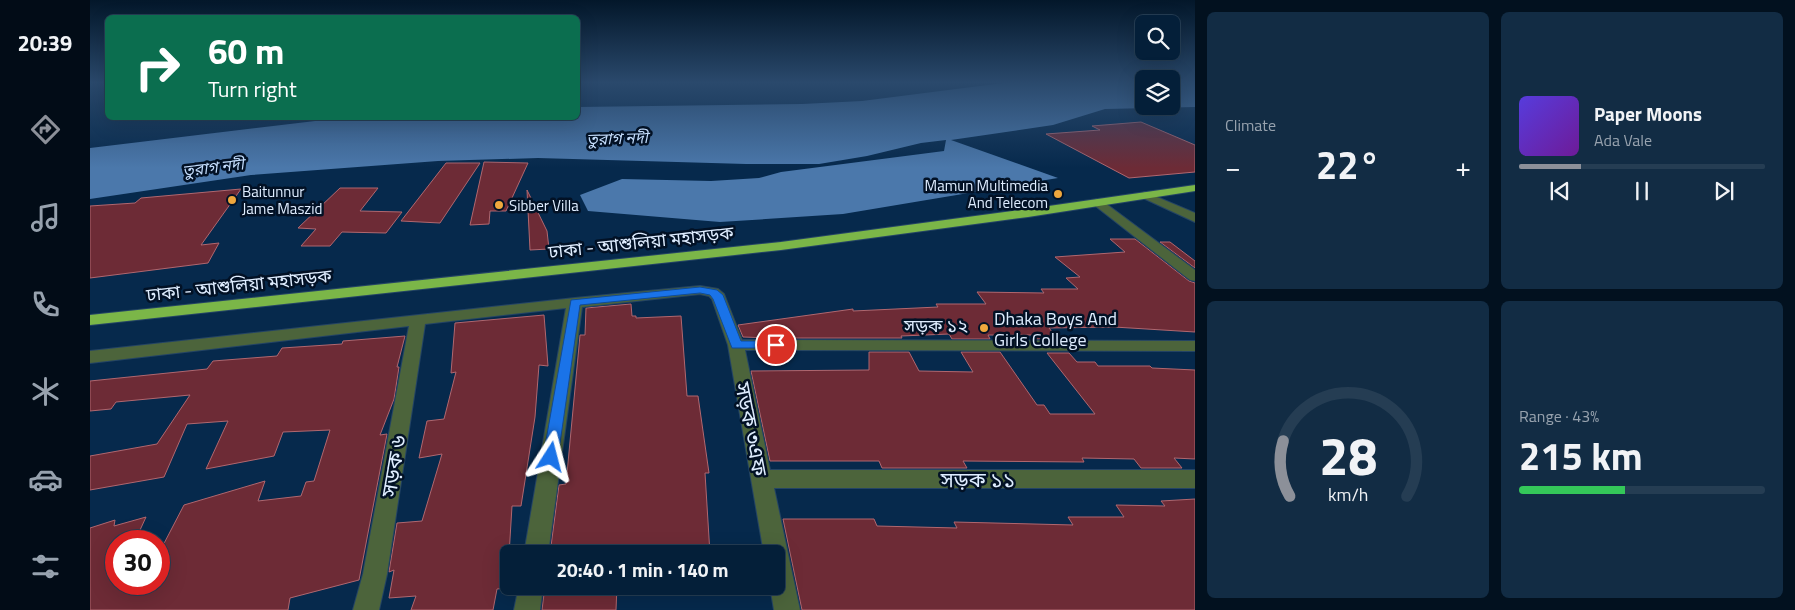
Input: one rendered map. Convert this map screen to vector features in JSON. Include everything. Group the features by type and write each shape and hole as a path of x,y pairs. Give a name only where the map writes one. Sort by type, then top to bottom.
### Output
{"highway":[{"name":"ঢাকা - আশুলিয়া মহাসড়ক","path":"90,320 782,246 1195,189"}],"street":[{"path":"1145,195 1195,218"},
{"path":"1097,202 1195,277"},
{"name":"সড়ক ৩এফ","path":"575,302 700,290 713,292 719,297 736,345 774,545"},
{"path":"90,357 418,322 575,302 537,545"},
{"name":"সড়ক ৬","path":"366,610 375,574 418,322"},
{"name":"সড়ক ১২","path":"736,345 1195,346"},
{"name":"সড়ক ১১","path":"762,479 1195,479"},
{"path":"527,610 530,595"},
{"name":"সড়ক ৩এফ","path":"784,595 787,610"}],"water":[{"name":"তুরাগ নদী","path":"580,110 1100,110 1053,125 951,140 1058,178 843,214 720,222 588,211 580,195 622,179 711,181 759,178 781,172 944,151 946,140 921,143 867,156 819,164 746,164 538,158 438,161 251,175 90,199 90,148 324,120 580,120"}],"building":[{"path":"1141,122 1195,145 1195,172 1129,178 1046,134 1100,130 1092,126"},
{"path":"484,162 528,163 506,211 490,211 489,224 470,225"},
{"path":"446,163 480,163 440,223 401,221"},
{"path":"340,188 378,188 360,211 402,212 386,233 342,232 330,246 301,246 316,229 298,228"},
{"path":"241,189 201,245 219,243 208,263 90,278 90,206 135,203 141,198"},
{"path":"527,190 547,231 549,249 530,250"},
{"path":"1110,239 1135,239 1189,281 1195,283 1195,332 1114,327 1049,328 1058,339 1036,339 1033,335 988,335 990,339 952,339 949,334 901,336 902,338 770,338 743,337 738,325 853,309 853,311 938,307 936,304 986,304 977,292 1044,293 1041,289 1078,289 1066,278 1080,277 1055,257 1125,252"},
{"path":"1160,242 1170,242 1195,261 1195,268"},
{"path":"631,304 632,316 636,316 636,318 681,316 687,396 698,396 709,473 705,473 709,545 551,545 559,485 566,484 580,335 585,335 586,308"},
{"path":"544,315 548,366 539,365 535,417 521,506 512,506 510,545 500,545 500,589 497,589 493,610 411,610 416,596 389,598 394,570 389,572 397,523 422,521 442,454 419,458 427,421 444,419 456,372 451,373 455,323"},
{"path":"405,336 397,367 399,367 394,399 380,435 387,434 359,580 290,598 288,610 90,610 90,528 115,520 114,526 146,517 140,530 105,530 105,595 170,595 170,532 184,505 265,481 258,501 301,496 306,482 314,481 330,430 283,432 274,456 206,469 228,421 187,424 164,477 90,490 90,456 157,444 190,395 116,402 111,409 90,411 90,381 207,369 213,361 277,356 282,348 342,344 343,341"},
{"path":"869,352 909,352 919,371 973,372 961,352 1000,352 1037,405 1044,405 1050,414 1095,414 1047,353 1069,353 1077,362 1095,362 1098,366 1150,366 1152,368 1195,370 1195,459 1174,458 1182,468 1141,468 1134,459 1082,458 1084,462 963,461 967,468 882,468 879,461 770,461 751,371 869,370"},
{"path":"1195,499 1195,610 802,610 783,519 874,519 877,526 957,528 954,522 1073,525 1068,517 1124,517 1116,505 1165,506 1161,501"},
{"path":"544,595 617,595 616,610 542,610"}],"place":[{"name":"Mamun Multimedia And Telecom","path":"1058,194"},
{"name":"Baitunnur Jame Maszid","path":"232,200"},
{"name":"Sibber Villa","path":"499,205"},
{"name":"Dhaka Boys And Girls College","path":"984,328"}],"route":[{"path":"551,457 575,302 700,290 713,292 719,297 736,345 776,345"}]}
